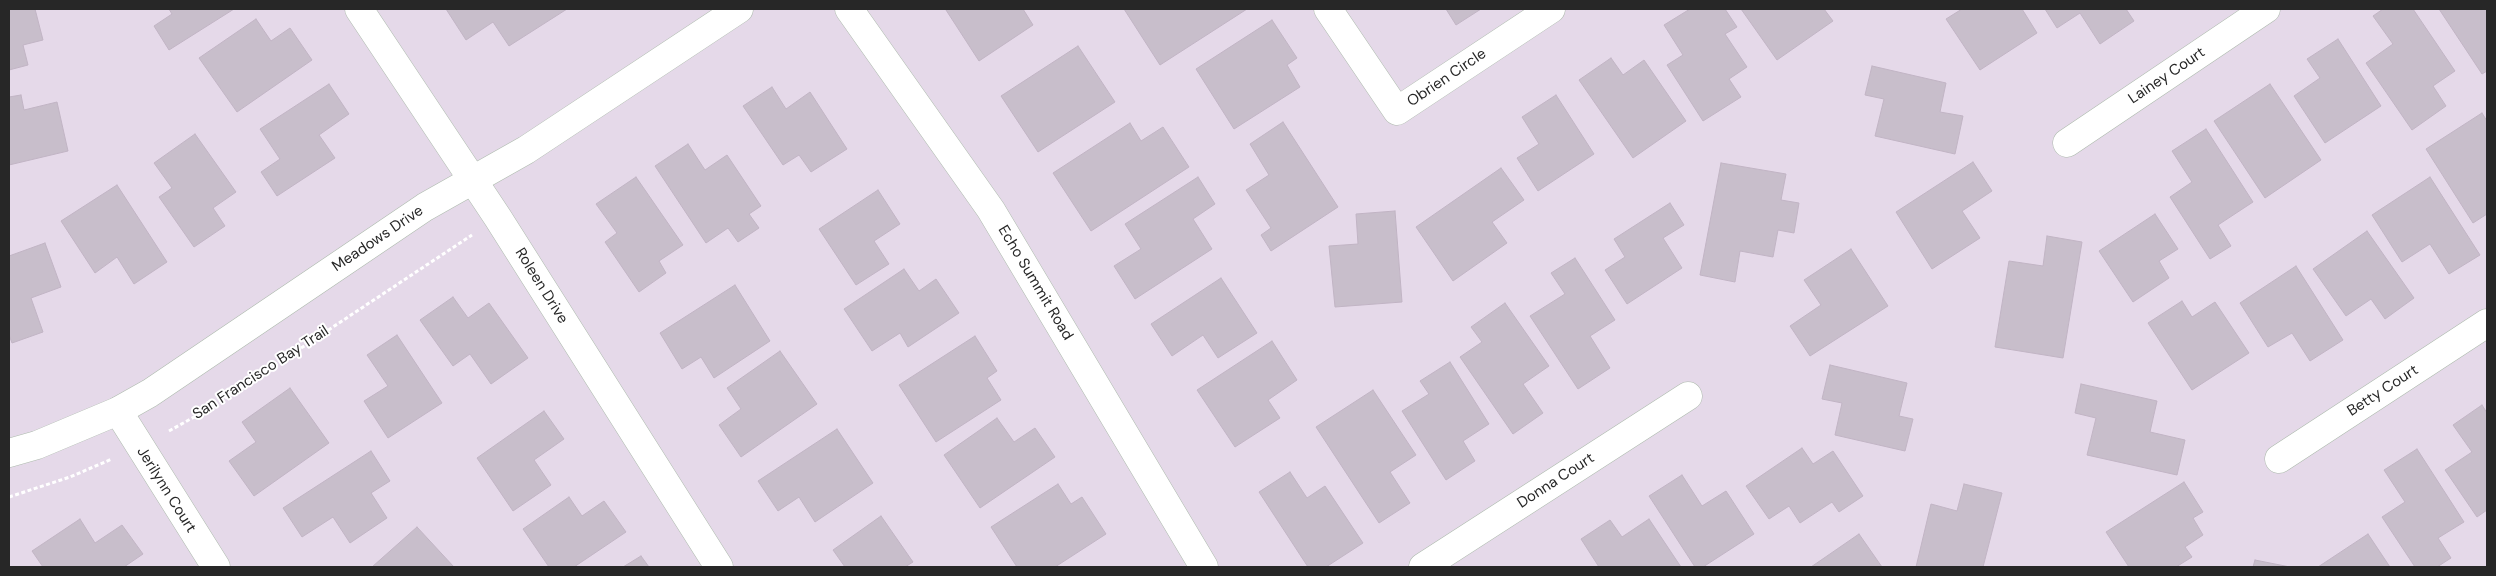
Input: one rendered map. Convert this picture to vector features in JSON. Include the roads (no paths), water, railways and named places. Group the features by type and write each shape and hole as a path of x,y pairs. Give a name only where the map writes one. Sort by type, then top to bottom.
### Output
{"street":[{"name":"Roleen Drive","path":"359,9 498,218 719,567"},
{"name":"Meadows Drive","path":"9,453 37,445 118,411 150,393 425,207 526,150 739,9"},
{"name":"Echo Summit Road","path":"849,9 991,210 1204,567"},
{"name":"Obrien Circle","path":"1328,9 1397,111 1551,9"},
{"name":"Lainey Court","path":"2067,142 2266,9"},
{"name":"Betty Court","path":"2278,459 2487,323"},
{"name":"Donna Court","path":"1424,567 1688,396"},
{"name":"Jerilynn Court","path":"118,411 216,567"}]}
